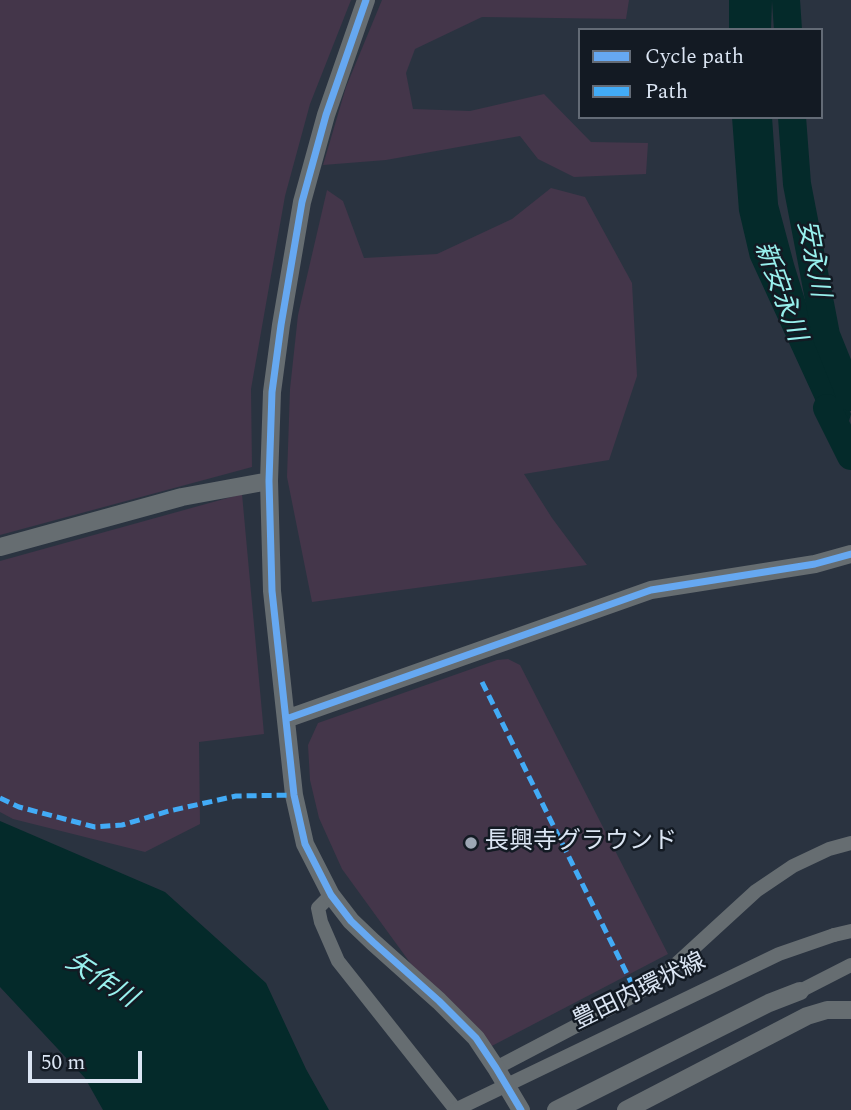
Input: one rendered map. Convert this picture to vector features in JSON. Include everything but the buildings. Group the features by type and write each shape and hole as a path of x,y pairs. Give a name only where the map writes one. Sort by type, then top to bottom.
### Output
{"street":[{"path":"366,0 326,115 302,202 272,392 269,481 272,591 294,795 305,844 331,895 351,921 476,1038 521,1110"},
{"path":"0,547 182,497 269,481"},
{"path":"286,719 651,590 815,564 851,554"},
{"path":"496,1068 637,994 673,967 756,891 793,866 829,849 851,843"},
{"path":"331,895 318,908 320,922 338,961 455,1110"},
{"name":"豊田内環状線","path":"455,1110 779,954 851,931"},
{"path":"556,1110 851,965"},
{"path":"626,1110 807,1016 827,1010 851,1010"}],"shaded area":[{"path":"0,0 351,0 310,104 285,196 251,389 252,467 0,535"},
{"path":"382,0 629,0 626,19 482,17 415,49 406,73 413,109 470,111 544,94 591,142 648,143 646,174 574,177 538,159 520,136 386,160 323,165 346,87"},
{"path":"551,188 585,197 632,283 637,376 609,460 524,474 587,565 312,602 287,477 290,389 298,315 327,190 343,201 364,258 437,254 512,219"},
{"path":"242,494 264,734 199,742 200,824 145,852 13,819 0,812 0,561"},
{"name":"長興寺グラウンド","path":"508,659 520,665 668,954 486,1049 411,964 342,869 319,818 310,780 308,745 318,723 497,660"}],"water":[{"path":"729,0 772,0 771,28 729,28"},
{"path":"732,119 772,119 778,204 794,264 814,329 851,414 840,454 750,258 739,211"},
{"name":"矢作川","path":"0,821 165,892 266,983 306,1069 329,1110 103,1110 85,1078 0,987"}],"waterway":[{"name":"安永川","path":"786,0 788,28"},
{"name":"安永川","path":"792,119 797,184 826,335 851,397"},
{"name":"新安永川","path":"827,408 851,456"}],"marked path":[{"path":"482,682 633,986"},
{"path":"0,798 19,807 95,827 122,825 236,796 294,795"}],"cycle path":[{"path":"366,0 326,115 302,202 272,392 269,481 272,591 294,795 305,844 331,895 351,921 476,1038 521,1110"},
{"path":"286,719 651,590 815,564 851,554"}],"place":[{"name":"長興寺グラウンド","path":"471,843"}]}
